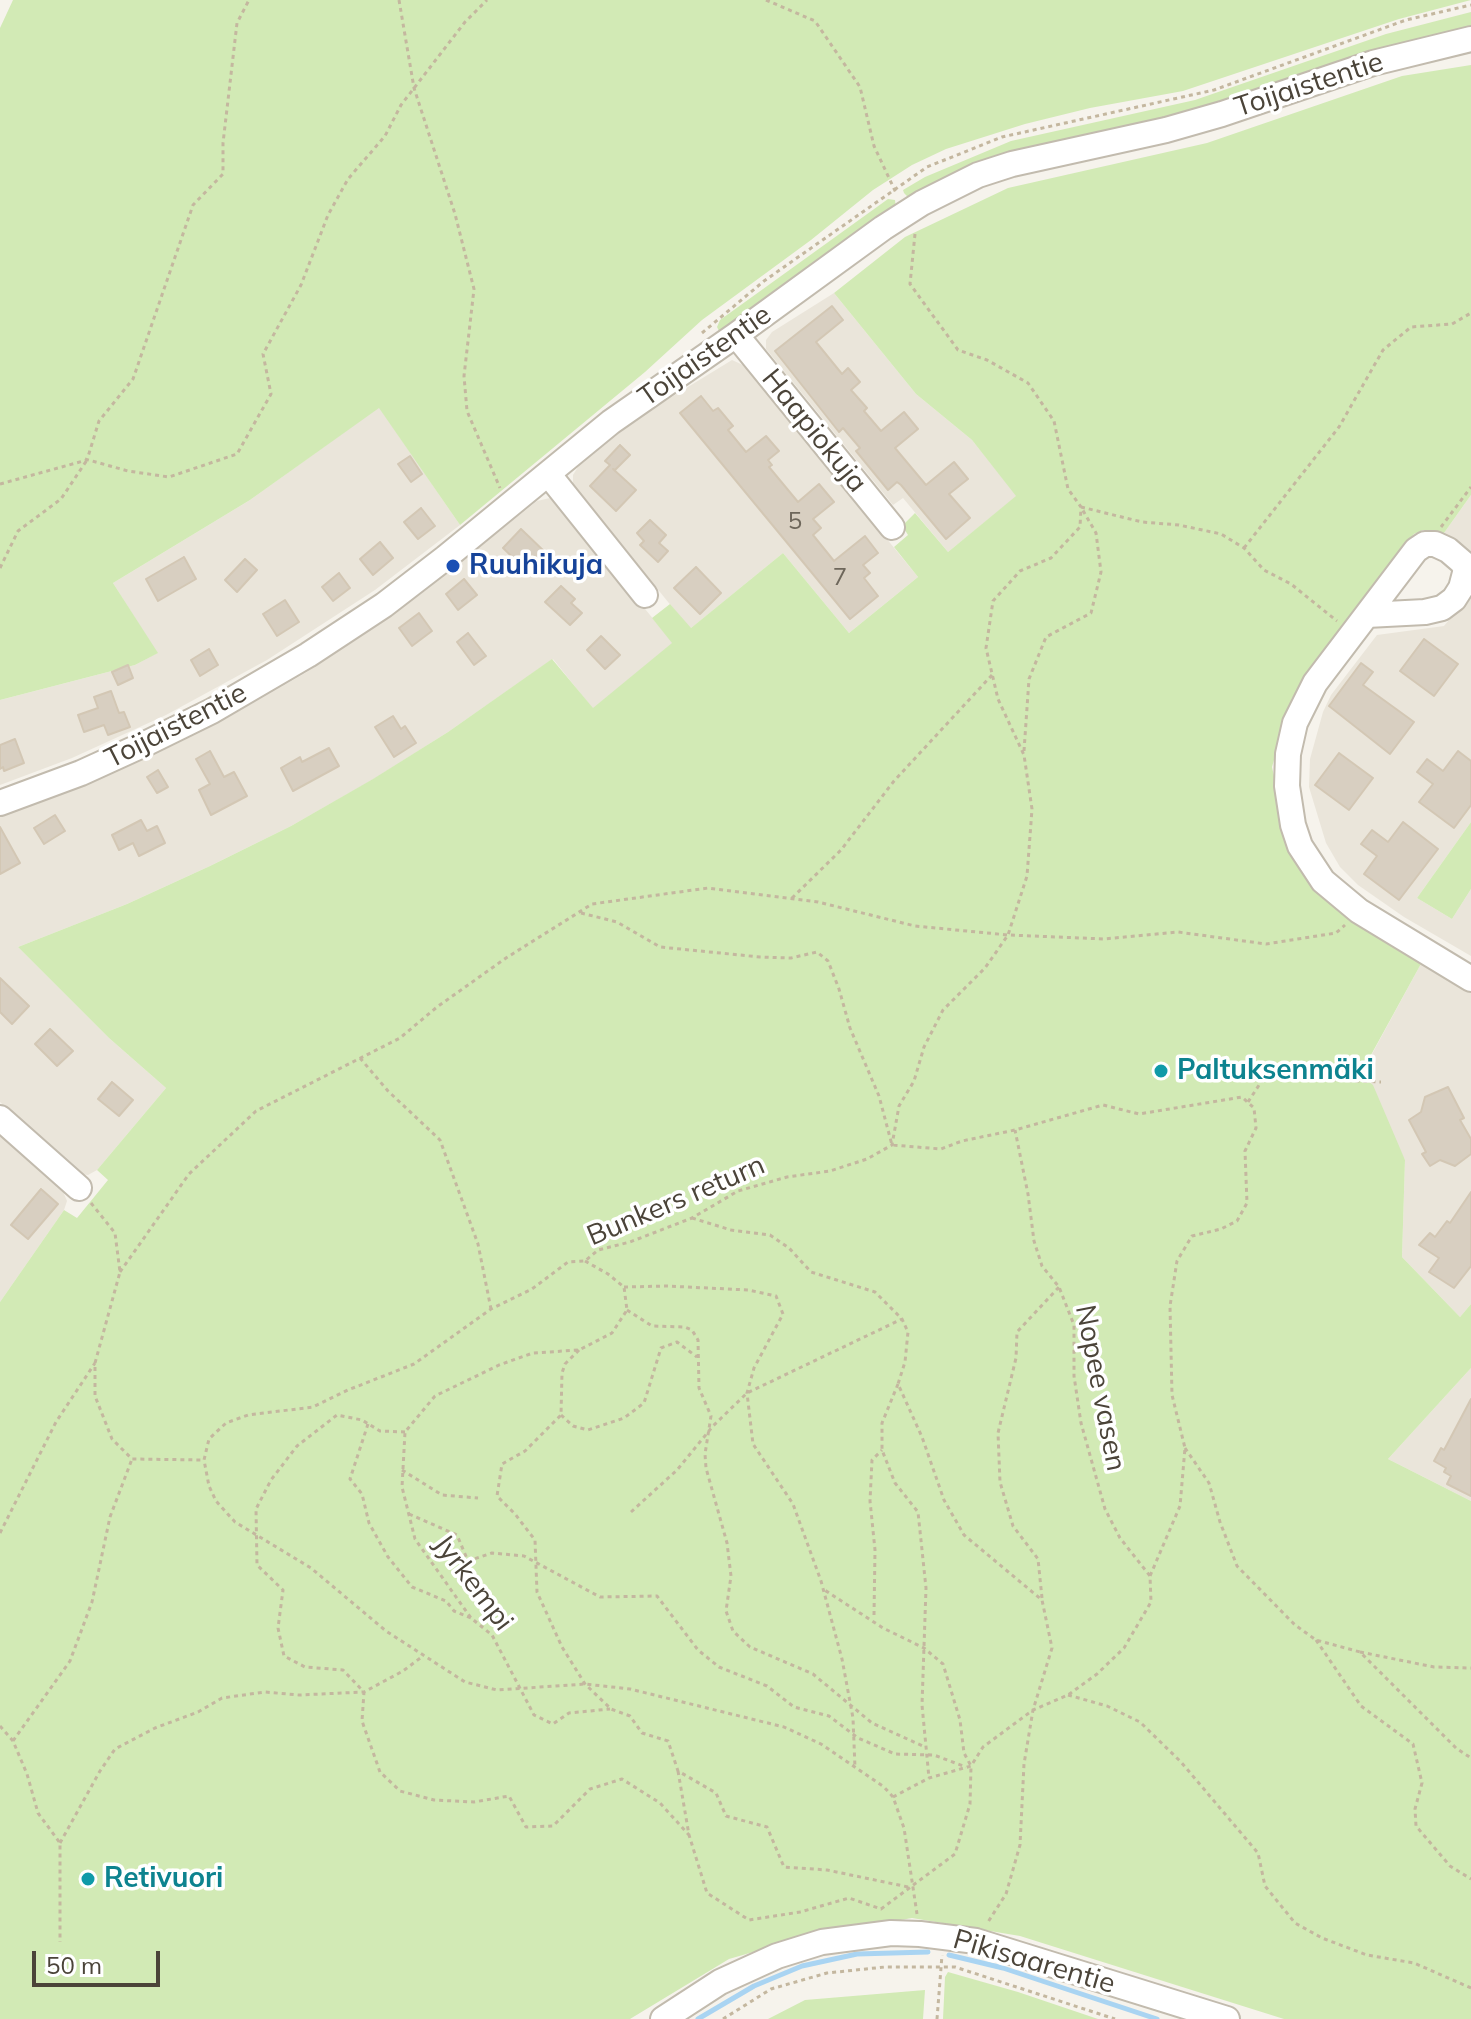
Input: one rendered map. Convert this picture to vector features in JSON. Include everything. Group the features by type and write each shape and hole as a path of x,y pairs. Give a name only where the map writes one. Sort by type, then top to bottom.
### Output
{"street":[{"name":"Toijaistentie","path":"0,803 66,779 149,742 264,682 384,605 611,422 909,211 978,175 1012,164 1166,130 1373,63 1471,39"},
{"name":"Haapiokuja","path":"736,335 892,527"},
{"path":"549,475 645,595"},
{"path":"1360,624 1442,608 1454,599 1461,588 1466,569 1454,554 1435,544 1425,544 1416,550 1360,624 1302,705 1295,723 1286,769 1289,805 1300,846 1323,881 1359,911 1471,979"},
{"path":"0,1118 79,1188"},
{"name":"Pikisaarentie","path":"663,2019 720,1982 777,1956 822,1942 857,1936 932,1935 976,1941 1227,2019"}],"path":[{"path":"0,568 18,531 61,499 86,459 99,421 133,379 193,205 223,174 223,143 237,23 249,0"},
{"path":"399,0 414,88 455,214 474,289 464,376 467,411 503,495"},
{"path":"0,484 86,459 128,471 169,477 237,454 271,394 263,354 301,285 328,215 348,179 385,136 414,88 465,22 487,0"},
{"path":"766,0 815,21 860,87 874,146 894,189"},
{"path":"700,333 764,281 927,167 1002,137 1214,90 1406,20 1471,5"},
{"path":"892,1145 899,1106 914,1081 924,1047 943,1010 985,968 1008,935 1027,876 1032,809 1023,736 1029,679 1046,637 1091,613 1101,572 1096,533 1068,489 1054,421 1028,383 987,360 958,350 910,284 915,228 909,211"},
{"path":"1244,548 1339,427 1383,350 1411,327 1452,324 1471,313"},
{"path":"1435,544 1440,528 1471,487"},
{"path":"1081,507 1142,522 1179,525 1221,534 1244,548 1264,570 1360,624"},
{"path":"1024,755 998,699 986,648 993,601 1020,571 1051,558 1080,527 1081,507"},
{"path":"791,898 841,850 894,781 992,675"},
{"path":"937,2019 940,1967 932,1935 913,1888 904,1828 893,1797 884,1787 821,1744 784,1727 630,1689 585,1684 497,1690 465,1682 423,1656 386,1631 311,1568 235,1522 216,1501 209,1486 204,1460 132,1459 112,1439 95,1396 95,1363 120,1272 189,1174 256,1111 400,1038 437,1007 506,958 592,904 708,888 818,902 915,926 1008,935 1104,939 1178,932 1266,944 1336,933 1359,911"},
{"path":"579,912 617,922 660,947 791,958 817,952 828,961 839,989 850,1028 879,1096 892,1145"},
{"path":"360,1057 388,1091 440,1140 478,1244 491,1309"},
{"path":"1248,1102 1263,1079 1381,1082"},
{"path":"892,1145 941,1149 1103,1105 1139,1114 1242,1097 1254,1108 1256,1128 1245,1151 1247,1203 1237,1221 1221,1229 1192,1236 1177,1261 1170,1306 1172,1395 1185,1448 1180,1506 1150,1576 1151,1602 1124,1648 1097,1674 1068,1695 1033,1710 983,1747 969,1766 929,1778 893,1797"},
{"name":"Nopee vasen","path":"1015,1130 1034,1241 1042,1266 1059,1287 1074,1325 1074,1376 1081,1423 1105,1509 1120,1538 1150,1576"},
{"name":"Bunkers return","path":"204,1460 209,1439 226,1423 248,1415 313,1407 414,1364 491,1309 532,1289 568,1262 585,1261 598,1250 630,1242 692,1218 738,1191 787,1177 830,1171 867,1159 892,1145"},
{"path":"79,1188 115,1233 120,1272"},
{"path":"692,1218 731,1230 770,1235 789,1248 811,1272 875,1292 902,1319 908,1332 905,1362 882,1423 882,1450 895,1483 918,1512 926,1588 922,1705 929,1778"},
{"path":"585,1261 624,1287 748,1290 776,1296 783,1314 754,1368 747,1393 753,1444 793,1504 823,1589 842,1659 851,1708 855,1768"},
{"path":"624,1287 627,1310 612,1333 579,1350 565,1364 561,1415 525,1451 502,1464 497,1496 535,1540 537,1592 562,1647 585,1684 611,1709 630,1716 642,1733 668,1741 678,1771 689,1835 707,1893 749,1920 800,1912 849,1898 881,1909 955,1854 970,1804 969,1766 964,1753 960,1720 943,1664 924,1648 883,1628 823,1589"},
{"path":"976,1941 1006,1894 1020,1845 1024,1764 1033,1710 1052,1648 1042,1600 1038,1559 1013,1526 1000,1482 998,1433 1016,1358 1017,1332 1059,1287"},
{"path":"627,1310 652,1326 685,1327 692,1330 698,1340 699,1388 711,1416 706,1468 727,1543 731,1576 726,1611 733,1631 750,1647 813,1674 872,1723 925,1747"},
{"path":"631,1512 677,1470 708,1432 747,1393 902,1319"},
{"path":"561,1415 573,1426 588,1430 624,1418 644,1403 661,1348 677,1342 697,1357"},
{"path":"579,1350 533,1353 486,1371 435,1396 405,1432 380,1431 337,1415 297,1446 271,1480 256,1509 257,1565 283,1590 278,1628 284,1656 305,1667 343,1670 364,1692 362,1721 380,1772 400,1791 434,1800 474,1802 509,1796 526,1827 553,1826 590,1789 622,1779 660,1803 689,1835"},
{"path":"0,1533 56,1422 95,1363"},
{"path":"898,1384 922,1437 944,1500 964,1535 1042,1600"},
{"path":"368,1424 350,1479 362,1494 369,1523 388,1557 412,1587 446,1601 454,1611 471,1618"},
{"name":"Jyrkempi","path":"405,1432 402,1487 415,1539 471,1618 492,1635 534,1715 553,1724 569,1713 611,1709"},
{"path":"1185,1448 1209,1483 1237,1566 1295,1625 1316,1640 1361,1706 1413,1744 1422,1783 1415,1809 1416,1826 1450,1866 1471,1879"},
{"path":"874,1615 875,1550 870,1501 872,1460 882,1450"},
{"path":"13,1741 70,1661 92,1602 110,1517 132,1459"},
{"path":"402,1470 442,1495 478,1498"},
{"path":"409,1514 457,1535 468,1561 492,1553 524,1556 600,1597 657,1596 698,1650 719,1667 767,1686 794,1707 829,1716 853,1734 895,1754 934,1755 969,1766"},
{"path":"1316,1640 1434,1667 1471,1668"},
{"path":"1360,1652 1456,1748 1471,1758"},
{"path":"60,1942 60,1843 115,1749 222,1698 265,1692 299,1695 364,1692 423,1656"},
{"path":"1068,1695 1107,1706 1140,1722 1181,1762 1258,1853 1265,1886 1295,1923 1322,1938 1367,1955 1414,1963 1471,1988"},
{"path":"0,1726 13,1741 27,1774 38,1813 60,1843"},
{"path":"678,1771 716,1793 726,1816 767,1827 784,1867 827,1870 913,1888"},
{"path":"723,2019 771,1989 827,1973 885,1967 955,1967 1115,2019"}],"shaded area":[{"path":"834,293 916,394 972,440 1017,496 948,552 903,498 893,505 766,349 766,340 772,332"},
{"path":"732,360 745,366 918,577 849,633 783,553 690,629 573,485 573,475 578,467 639,417"},
{"path":"379,407 460,525 375,590 267,660 166,715 72,758 0,785 0,700 135,665 157,653 113,583 250,500"},
{"path":"1471,495 1471,553 1444,533"},
{"path":"550,498 558,503 673,643 593,709 553,659 448,732 291,826 127,904 18,947 109,1038 166,1088 97,1170 88,1175 79,1174 0,1102 0,817 154,755 307,672 422,593 537,501"},
{"path":"1471,593 1471,822 1417,898 1452,919 1471,889 1471,956 1404,917 1358,885 1340,867 1326,843 1309,787 1310,759 1323,712 1331,695 1377,635 1444,626"},
{"path":"1422,962 1471,992 1471,1304 1460,1317 1402,1257 1405,1160 1360,1076"},
{"path":"0,1131 62,1189 67,1201 64,1210 0,1302"},
{"path":"1471,1368 1471,1501 1388,1459"}],"green space":[{"path":"13,0 1471,0 1399,19 1183,91 1025,124 946,149 912,165 873,190 702,320 645,372 460,525 379,408 250,500 113,583 158,653 135,665 0,700 0,28"},
{"path":"1471,12 1471,30 1344,63 1160,121 1023,150 909,198 903,190 925,177 1011,141 1195,100 1386,34"},
{"path":"1471,65 1471,495 1444,533 1423,530 1414,534 1292,698 1272,767 1292,857 1324,898 1422,962 1360,1075 1373,1085 1405,1160 1402,1257 1460,1317 1471,1304 1471,1368 1388,1459 1471,1501 1471,2019 1284,2019 1020,1936 912,1918 805,1937 729,1959 630,2019 0,2019 0,1302 64,1210 77,1218 108,1180 97,1170 166,1088 109,1038 18,947 127,904 291,826 448,732 552,659 593,708 672,643 652,618 670,604 691,628 783,553 849,633 918,577 894,547 908,535 903,527 915,513 948,552 1016,496 972,440 916,394 834,293 905,237 1008,188 1207,143 1402,76"},
{"path":"888,199 895,200 896,209 722,333 719,331 720,320"},
{"path":"1471,822 1471,889 1452,919 1417,898"},
{"path":"948,1972 1098,2019 943,2019 945,1977"},
{"path":"925,1990 923,2019 768,2019 805,2000"}],"building":[{"path":"832,306 843,320 816,342 842,374 848,368 860,382 851,390 867,408 864,411 881,431 904,412 918,429 895,448 926,485 954,462 968,479 949,494 970,518 946,539 901,485 897,482 888,490 856,451 860,448 843,428 839,432 775,351"},
{"path":"701,396 713,411 718,408 733,426 728,430 746,452 766,436 779,451 768,460 772,465 769,467 798,502 819,484 834,502 813,519 821,528 813,535 834,561 865,536 878,553 863,565 870,573 864,578 878,596 850,619 680,413"},
{"path":"620,445 630,455 613,469 636,490 616,511 590,486 610,465 605,461"},
{"path":"410,456 422,474 411,482 398,464"},
{"path":"421,508 435,526 418,539 404,522"},
{"path":"650,520 666,535 659,543 668,551 658,562 640,545 644,541 637,533"},
{"path":"521,529 547,554 529,573 503,548"},
{"path":"380,542 393,558 373,575 360,559"},
{"path":"184,557 196,579 158,601 146,579"},
{"path":"245,559 257,570 237,592 225,580"},
{"path":"696,567 721,593 700,614 674,588"},
{"path":"339,573 350,588 333,601 322,587"},
{"path":"464,579 477,595 458,610 446,594"},
{"path":"561,586 575,599 571,603 582,613 570,625 545,602"},
{"path":"285,600 299,622 277,636 263,614"},
{"path":"419,613 432,631 412,646 399,628"},
{"path":"468,633 486,656 474,665 457,642"},
{"path":"601,636 620,655 605,669 587,650"},
{"path":"1424,639 1458,664 1434,696 1400,671"},
{"path":"209,649 218,665 200,676 191,660"},
{"path":"1361,663 1373,672 1363,685 1414,722 1390,754 1329,706"},
{"path":"128,665 133,678 118,685 112,672"},
{"path":"111,691 119,713 124,712 130,727 108,735 104,725 84,732 78,715 98,708 94,697"},
{"path":"393,716 401,729 405,726 416,743 394,757 375,727"},
{"path":"15,739 24,763 4,771 3,767 0,769 0,745"},
{"path":"329,748 339,766 293,791 281,768 300,757 302,762"},
{"path":"210,751 224,777 234,772 247,796 211,815 199,790 210,784 196,759"},
{"path":"1458,751 1471,761 1471,805 1454,828 1419,802 1433,784 1417,772 1427,759 1443,771"},
{"path":"1339,753 1373,778 1349,810 1315,785"},
{"path":"158,770 168,787 157,793 147,777"},
{"path":"55,815 65,831 44,844 34,828"},
{"path":"141,820 147,831 157,826 165,843 139,856 133,843 119,850 112,835"},
{"path":"1403,822 1438,849 1399,900 1364,874 1377,856 1361,844 1372,830 1388,842"},
{"path":"0,827 20,863 0,874"},
{"path":"0,978 29,1006 12,1024 0,1012"},
{"path":"50,1029 73,1051 57,1066 35,1044"},
{"path":"112,1082 133,1100 119,1116 98,1099"},
{"path":"1448,1087 1464,1118 1460,1120 1471,1139 1471,1154 1455,1166 1440,1160 1430,1166 1409,1120 1421,1112 1425,1097"},
{"path":"41,1189 58,1204 28,1239 11,1225"},
{"path":"1471,1192 1471,1266 1454,1288 1429,1272 1439,1258 1419,1245 1430,1233 1435,1237 1447,1221 1450,1223"},
{"path":"1471,1399 1471,1496 1447,1484 1451,1476 1444,1472 1446,1468 1434,1461 1441,1448 1444,1450"}],"waterway":[{"path":"698,2019 754,1986 802,1966 857,1954 928,1952"},
{"path":"949,1955 1003,1968 1157,2019"}],"place":[{"name":"Ruuhikuja","path":"453,566"},
{"name":"Paltuksenmäki","path":"1161,1071"},
{"name":"Retivuori","path":"88,1879"}]}
